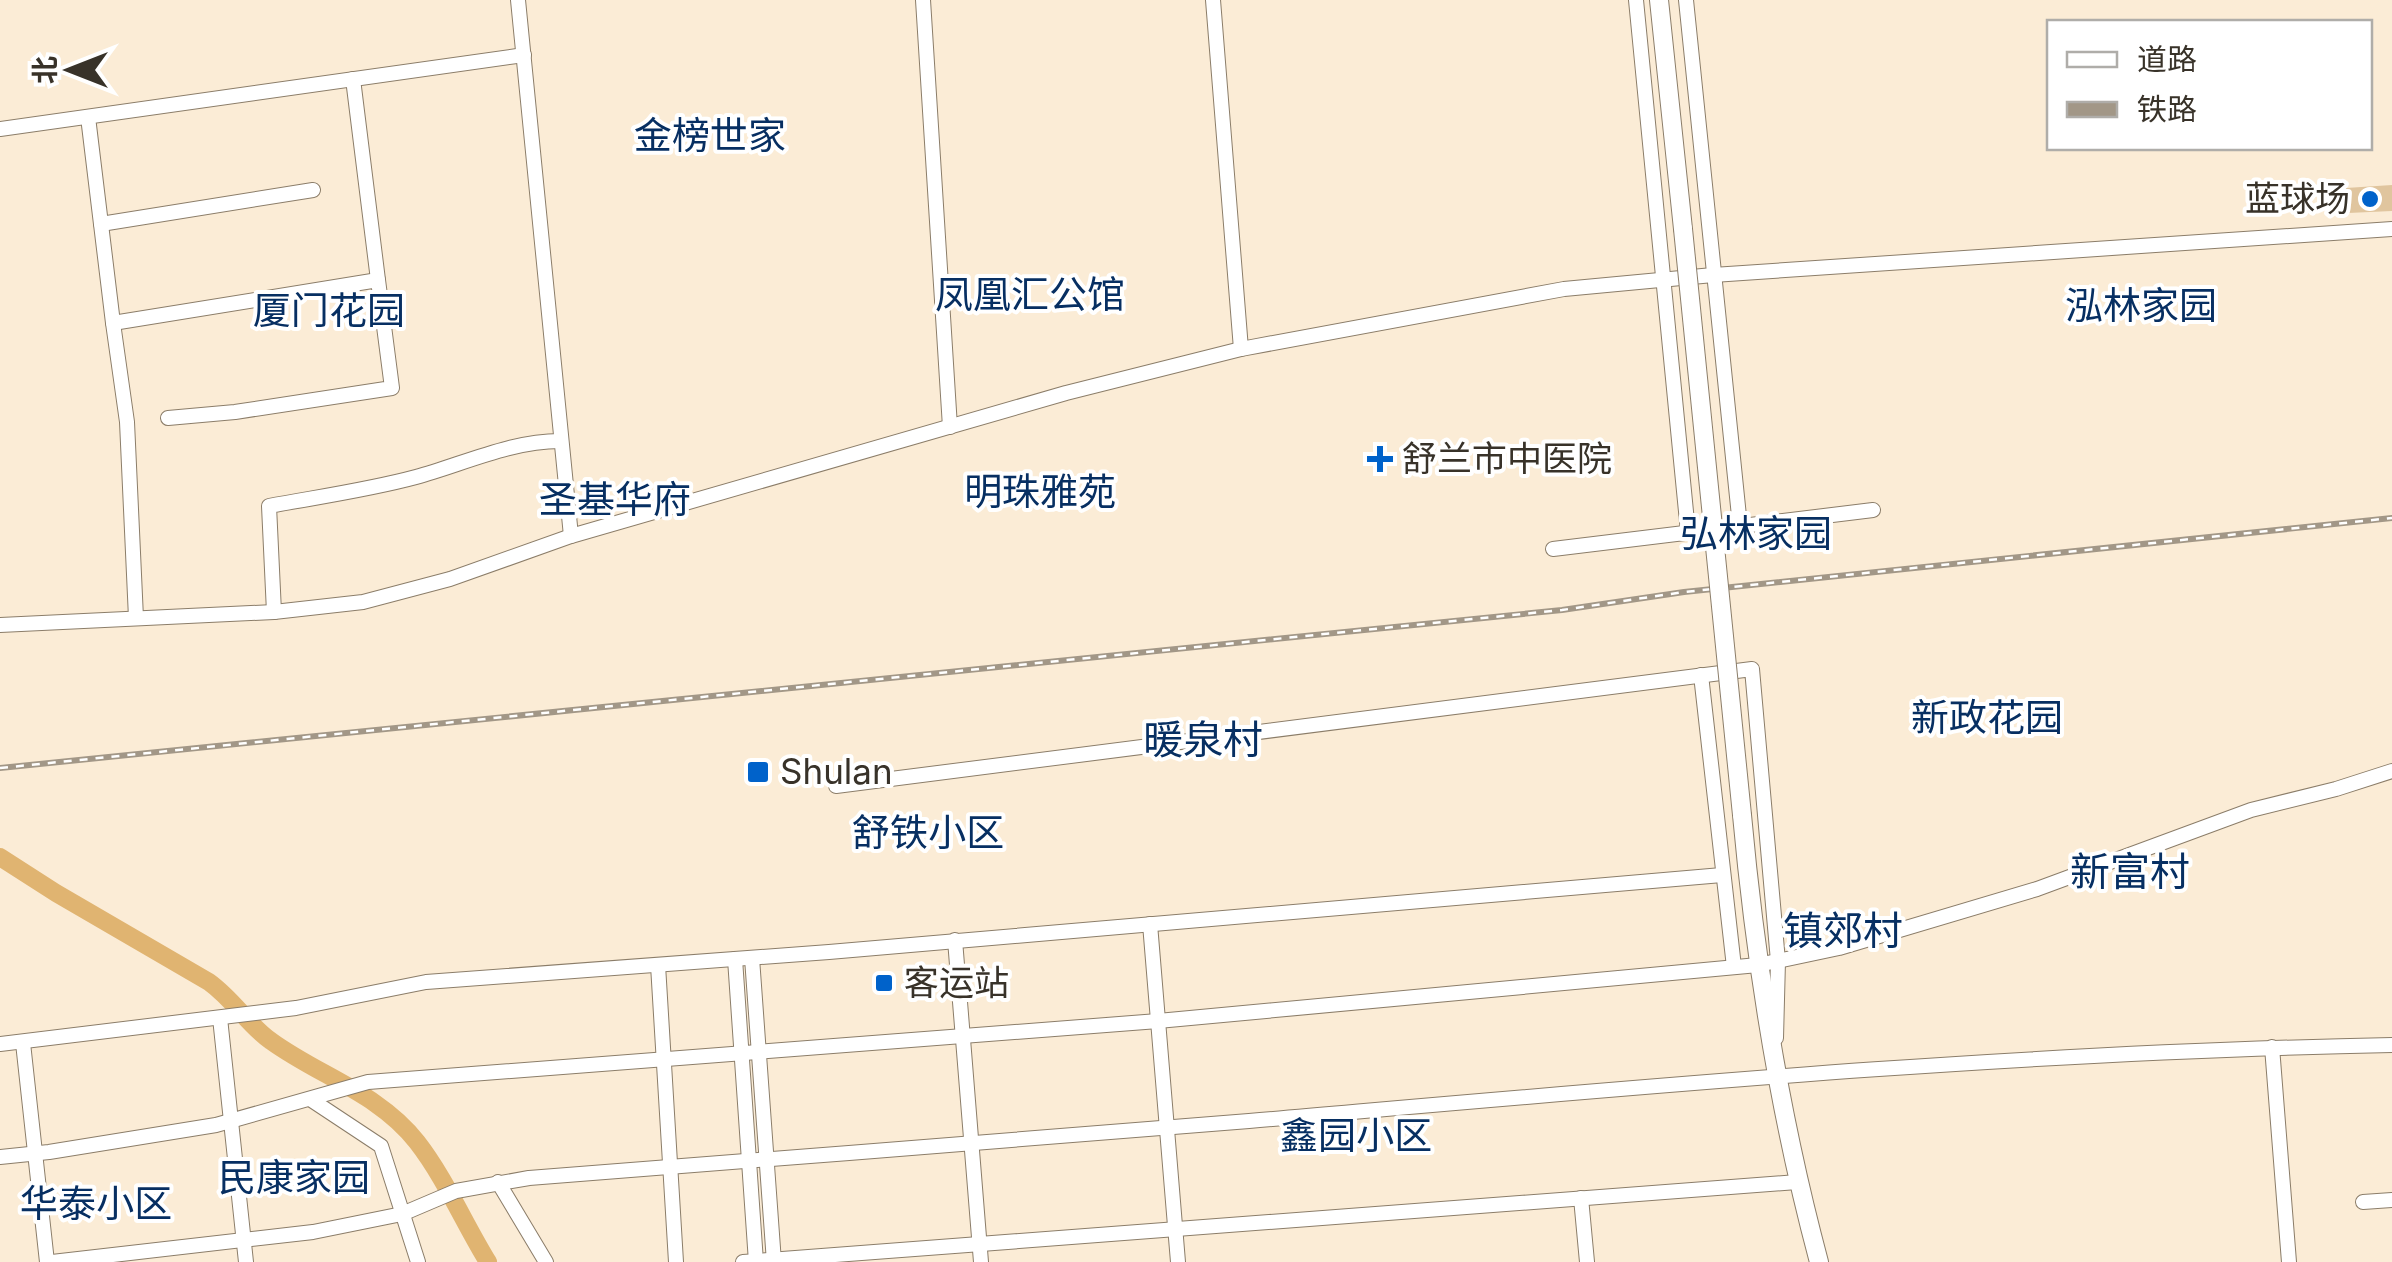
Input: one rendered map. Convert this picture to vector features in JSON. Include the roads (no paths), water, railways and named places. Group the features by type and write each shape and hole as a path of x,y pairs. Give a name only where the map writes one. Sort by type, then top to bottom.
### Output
{"main road":[{"path":"1659,0 1758,965 1774,1076 1819,1262"}],"street":[{"path":"518,0 571,536"},
{"path":"923,0 950,427"},
{"path":"1212,0 1241,349"},
{"path":"1636,0 1688,532"},
{"path":"1686,0 1740,526"},
{"path":"0,129 524,55"},
{"path":"168,418 392,388 353,79"},
{"path":"88,117 126,422 136,618"},
{"path":"101,224 313,190"},
{"path":"0,624 274,612 363,602 450,578 571,536 1066,393 1241,349 1564,289 1713,275 2392,230"},
{"path":"113,323 378,280"},
{"path":"274,612 269,506 413,478 492,453 560,440"},
{"path":"1553,549 1873,510"},
{"path":"836,786 1752,668 1778,961 1774,1076"},
{"path":"1701,675 1734,967"},
{"path":"0,1157 231,1120 368,1082 1158,1021 1758,965 1838,948 2036,889 2251,810 2392,772"},
{"path":"0,1044 296,1008 426,982 752,958 1722,874"},
{"path":"1150,924 1178,1262"},
{"path":"955,940 981,1262"},
{"path":"752,958 774,1261"},
{"path":"735,959 752,1262 1797,1182"},
{"path":"658,965 676,1262"},
{"path":"220,1018 246,1262"},
{"path":"23,1043 50,1262 313,1232 403,1214 456,1191 498,1182 1774,1076 2272,1047 2392,1044"},
{"path":"2272,1047 2289,1262"},
{"path":"312,1099 381,1146 418,1262"},
{"path":"498,1182 546,1262"},
{"path":"1581,1198 1587,1262"},
{"path":"2363,1202 2392,1200"}],"waterway":[{"path":"0,857 209,982 271,1041 385,1110 427,1156 488,1262"}],"railway":[{"path":"0,768 1562,610 1684,592 2392,518"}],"place":[{"name":"蓝球场","path":"2370,199"},
{"name":"舒兰市中医院","path":"1380,459"},
{"name":"Shulan","path":"758,772"},
{"name":"客运站","path":"884,983"}],"district":[{"name":"金榜世家","path":"710,136"},
{"name":"凤凰汇公馆","path":"1030,295"},
{"name":"泓林家园","path":"2141,306"},
{"name":"厦门花园","path":"329,311"},
{"name":"明珠雅苑","path":"1040,492"},
{"name":"圣基华府","path":"615,500"},
{"name":"弘林家园","path":"1756,534"},
{"name":"新政花园","path":"1987,718"},
{"name":"暖泉村","path":"1203,740"},
{"name":"舒铁小区","path":"928,833"},
{"name":"新富村","path":"2130,872"},
{"name":"镇郊村","path":"1843,931"},
{"name":"鑫园小区","path":"1356,1136"},
{"name":"民康家园","path":"294,1178"},
{"name":"华泰小区","path":"96,1204"}]}
